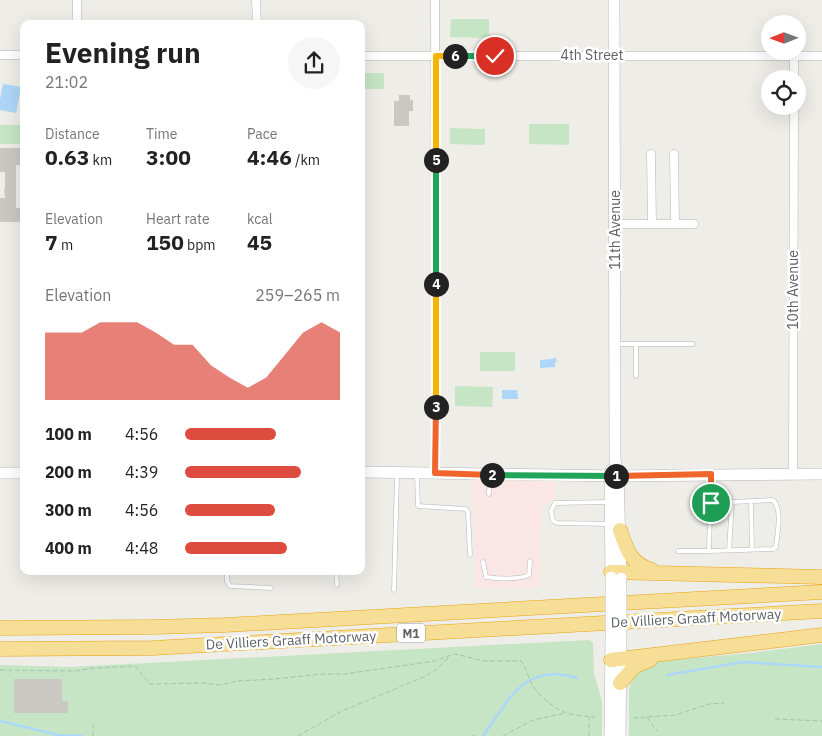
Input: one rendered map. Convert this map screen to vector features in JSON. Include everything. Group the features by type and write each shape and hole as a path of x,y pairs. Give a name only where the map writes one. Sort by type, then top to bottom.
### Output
{"highway":[{"path":"615,527 631,557 646,568 662,573"},
{"path":"616,575 662,573 822,577"},
{"name":"M1","path":"0,628 225,625 822,592"},
{"name":"De Villiers Graaff Motorway","path":"0,649 153,648 822,610"},
{"path":"616,659 822,635"},
{"path":"620,684 631,669 639,663 677,653"}],"main road":[{"name":"11th Avenue","path":"610,736 616,659 614,0"},
{"path":"365,472 614,476 822,474"},
{"path":"0,473 20,473"},
{"name":"11th Avenue","path":"614,476 610,502 615,527"},
{"name":"11th Avenue","path":"616,659 620,684 620,736"}],"street":[{"path":"77,0 77,20"},
{"path":"256,0 256,20"},
{"path":"435,0 435,473"},
{"path":"0,55 20,55"},
{"name":"4th Street","path":"365,56 761,56"},
{"name":"4th Street","path":"806,56 822,56"},
{"name":"10th Avenue","path":"793,474 794,115"},
{"path":"651,154 652,224"},
{"path":"674,154 675,224"},
{"path":"615,224 694,224"}],"lane":[{"path":"615,344 693,344"},
{"path":"636,344 636,376"},
{"path":"394,590 397,473"},
{"path":"417,473 418,506 466,509 468,512 470,555"},
{"path":"709,551 711,474"},
{"path":"490,475 490,494"},
{"path":"678,551 770,550 776,547 778,510 772,500 711,503"},
{"path":"751,501 752,550"},
{"path":"610,502 555,503 550,511 553,521 558,523 615,527"},
{"path":"729,550 732,502"},
{"path":"483,562 486,577 517,578 530,575 530,561"},
{"path":"227,575 230,586 271,588"},
{"path":"336,575 337,585"}],"path":[{"path":"0,670 76,672 95,668 135,666 150,684 205,682 220,685 237,681 353,673 434,661 455,654 484,661 521,661 526,667 527,675 532,685 546,699 566,713"},
{"path":"298,736 342,711 426,676 438,668 448,657"},
{"path":"634,718 676,715 708,704 724,703"},
{"path":"504,736 533,720 566,713 595,717"},
{"path":"589,716 589,736"},
{"path":"648,717 657,731"},
{"path":"775,719 822,721"},
{"path":"93,725 93,736"}],"shaded area":[{"path":"555,479 555,498 542,507 540,587 475,589 473,480"}],"green space":[{"path":"451,19 489,19 489,38 450,37"},
{"path":"365,73 384,73 384,89 365,89"},
{"path":"529,124 569,124 569,145 529,144"},
{"path":"0,125 20,125 20,144 0,144"},
{"path":"450,128 485,129 485,145 450,144"},
{"path":"480,352 515,352 515,371 480,371"},
{"path":"455,386 493,387 492,407 455,406"},
{"path":"589,640 593,642 594,674 602,701 602,736 0,736 0,665 71,667"},
{"path":"822,644 822,736 629,736 629,689 637,673 650,662 751,653"}],"water":[{"path":"3,84 20,87 16,113 0,110"},
{"path":"555,357 557,362 555,362 555,367 540,368 540,360 553,359"},
{"path":"502,390 517,390 518,399 502,399"}],"building":[{"path":"399,95 410,95 410,100 413,100 413,111 409,111 409,126 394,126 394,101 399,101"},
{"path":"0,148 20,148 20,165 16,165 16,208 20,208 20,222 0,222 0,198 5,198 5,172 0,172"},
{"path":"14,679 62,679 62,701 68,701 68,713 14,713"}],"waterway":[{"path":"667,675 743,662 822,667"},
{"path":"483,736 510,697 531,680 544,675 559,674 577,678"},
{"path":"0,721 58,735 82,736"}],"route":[{"path":"495,56 436,56 435,473 530,476 711,474 711,503"}]}
